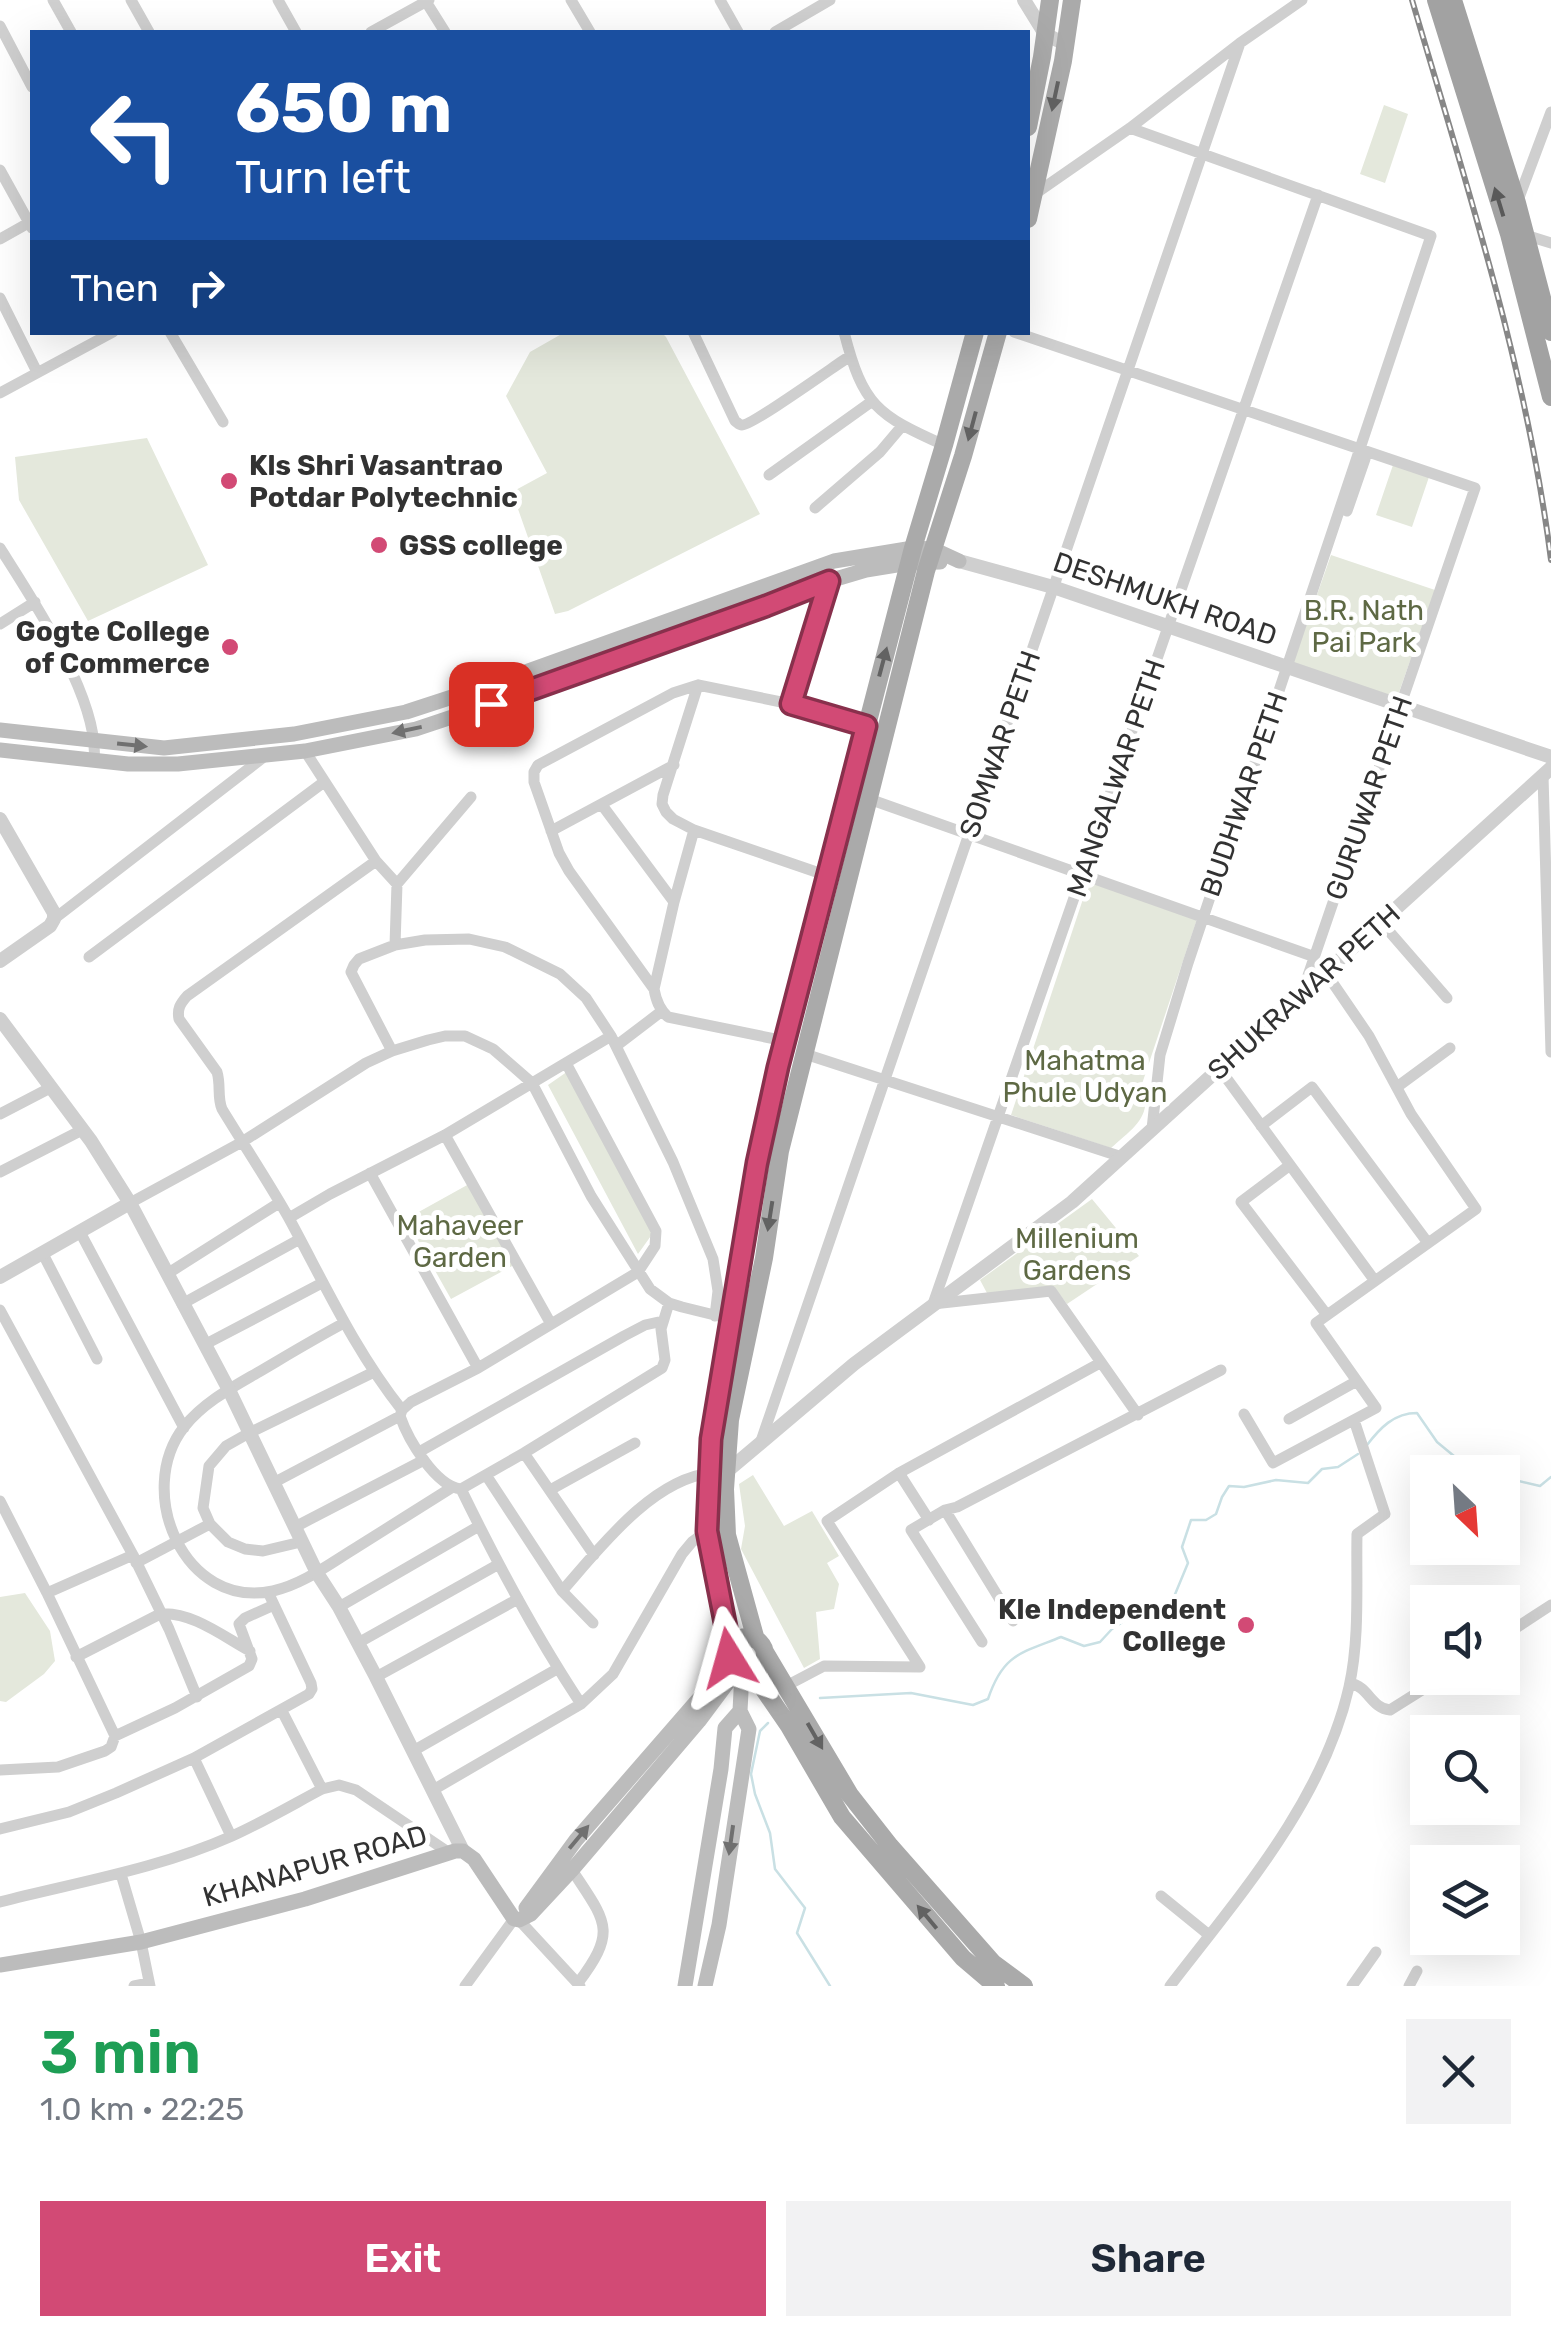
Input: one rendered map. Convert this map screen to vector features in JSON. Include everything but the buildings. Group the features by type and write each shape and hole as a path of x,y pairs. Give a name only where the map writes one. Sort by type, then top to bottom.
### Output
{"highway":[{"path":"1436,0 1551,332"},
{"path":"1458,6 1518,203 1518,234 1551,397"}],"main road":[{"path":"1030,116 1050,0"},
{"path":"1030,196 1072,0"},
{"path":"732,1320 764,1258 780,1151 869,799 944,445 974,335"},
{"path":"519,1918 576,1840 738,1665 763,1662 727,1535 711,1439 750,1195 866,726 921,556 964,456 997,335"},
{"path":"0,750 128,764 178,764 305,751 436,724 829,581 921,556"},
{"path":"0,730 164,748 294,734 406,712 834,561 921,556"},
{"name":"DESHMUKH ROAD","path":"921,556 959,561"},
{"path":"705,1986 719,1924 748,1729 740,1711 738,1665 707,1531 717,1473"},
{"path":"519,1918 531,1914 572,1870 698,1720 738,1665 742,1638 747,1636 761,1646 850,1795 890,1846 993,1963 1024,1986"},
{"path":"738,1665 788,1726 842,1817 963,1958 977,1980 996,1986"},
{"path":"685,1986 725,1728 740,1711"},
{"name":"KHANAPUR ROAD","path":"0,1965 140,1942 305,1899 456,1852 474,1859 519,1918"}],"street":[{"path":"53,0 70,30"},
{"path":"131,0 148,30"},
{"path":"278,0 295,30"},
{"path":"571,0 589,30"},
{"path":"720,0 737,30"},
{"path":"778,30 830,0"},
{"path":"1024,0 1045,34 1065,44"},
{"path":"1030,196 1130,128 1302,0"},
{"path":"374,30 427,1 444,30"},
{"path":"0,26 30,83"},
{"name":"SOMWAR PETH","path":"760,1444 1240,43"},
{"path":"1518,203 1551,112"},
{"path":"1130,128 1318,195"},
{"path":"0,170 30,221"},
{"name":"BUDHWAR PETH","path":"1152,1129 1160,1056 1203,917 1362,454 1431,236 1318,195"},
{"name":"MANGALWAR PETH","path":"933,1304 1318,195"},
{"path":"0,239 30,225"},
{"path":"1518,234 1551,243"},
{"path":"0,298 37,372"},
{"path":"172,335 223,422"},
{"path":"693,335 735,421 742,425 850,356"},
{"path":"845,335 871,402 902,426 944,445"},
{"path":"1023,335 1362,454 1347,511"},
{"path":"0,392 94,336"},
{"path":"770,475 871,402"},
{"path":"816,508 880,452 902,426"},
{"name":"GURUWAR PETH","path":"1302,994 1475,488 1362,454"},
{"path":"0,548 35,602 81,692 96,741 94,760"},
{"name":"DESHMUKH ROAD","path":"959,561 1054,587 1551,757"},
{"path":"791,704 829,581"},
{"path":"0,624 35,602"},
{"path":"785,1041 668,1017 662,1011 654,988 559,853 534,772 538,766 673,693 698,685 791,704 866,726"},
{"path":"698,685 662,804 673,819 694,830 828,876"},
{"path":"305,751 376,860 397,884"},
{"path":"0,961 268,754"},
{"path":"552,831 674,765"},
{"path":"1547,772 1551,1052"},
{"name":"SHUKRAWAR PETH","path":"717,1473 760,1444 854,1364 1072,1202 1547,772"},
{"path":"89,957 324,782"},
{"path":"395,945 397,884 472,797"},
{"path":"869,799 1315,956"},
{"path":"602,805 674,902"},
{"path":"0,819 54,913 54,920"},
{"path":"654,988 694,830"},
{"path":"376,860 187,996 178,1012 217,1072 219,1101 344,1323 401,1412 422,1456 456,1489 581,1704"},
{"path":"1381,922 1448,998"},
{"path":"392,1050 352,972 359,959 395,945 469,938 505,947 560,974 586,998 613,1041 673,1162 713,1258 718,1291 732,1320"},
{"path":"1244,1414 1273,1463 1376,1408 1316,1323 1476,1209 1411,1114 1369,1036 1326,972"},
{"path":"288,1218 445,1135 662,1011"},
{"path":"0,1019 108,1165 130,1203 229,1390 301,1542 414,1752 456,1852"},
{"path":"0,1277 242,1142 366,1063 392,1050 445,1036 466,1036 493,1049 532,1083 591,1196 650,1289 669,1302 732,1320"},
{"path":"1397,1087 1450,1048"},
{"path":"804,1054 1122,1157"},
{"path":"275,1482 638,1272 655,1246 656,1232 566,1063"},
{"path":"1219,1068 1375,1281"},
{"path":"1261,1126 1312,1086 1428,1244"},
{"path":"0,1114 50,1088"},
{"path":"0,1172 82,1130"},
{"path":"445,1135 551,1324"},
{"path":"1290,1165 1241,1202 1327,1315"},
{"path":"370,1173 478,1368"},
{"path":"166,1274 279,1203"},
{"path":"80,1232 184,1428"},
{"path":"182,1304 300,1239"},
{"path":"44,1254 97,1360"},
{"path":"204,1346 322,1282"},
{"path":"933,1304 1051,1291 1138,1415"},
{"path":"344,1323 201,1410 170,1452 165,1478 168,1519 189,1564 207,1579 252,1593 294,1584 524,1453 662,1368 663,1321 669,1302"},
{"path":"0,1310 135,1559 197,1697"},
{"path":"295,1527 624,1336 663,1321"},
{"path":"786,1686 824,1666 920,1666 827,1521 899,1472 1100,1362"},
{"path":"982,1642 912,1530 1221,1370"},
{"path":"301,1542 263,1551 228,1542 210,1524 203,1508 209,1466 226,1446 374,1372"},
{"path":"1288,1419 1357,1380"},
{"path":"1170,1986 1257,1872 1309,1792 1335,1739 1350,1683 1357,1534 1385,1514 1354,1420"},
{"path":"550,1490 635,1443"},
{"path":"524,1453 594,1555"},
{"path":"899,1472 928,1520"},
{"path":"562,1591 644,1506 694,1475 717,1473"},
{"path":"486,1475 562,1591 593,1623"},
{"path":"0,1501 114,1736 114,1742 105,1751 79,1761 58,1767 0,1770"},
{"path":"945,1510 1013,1621"},
{"path":"47,1594 177,1543 210,1524"},
{"path":"339,1608 479,1526"},
{"path":"433,1790 581,1704 613,1674 682,1554 707,1531"},
{"path":"358,1643 500,1564"},
{"path":"0,1829 79,1808 194,1758 304,1698 312,1689 268,1592"},
{"path":"376,1677 518,1599"},
{"path":"1520,1625 1551,1604"},
{"path":"114,1736 197,1697 250,1666 252,1659 240,1628 241,1620 274,1605"},
{"path":"76,1656 160,1614 171,1613 250,1651"},
{"path":"414,1752 558,1669"},
{"path":"1350,1683 1362,1687 1378,1706 1390,1710 1414,1695"},
{"path":"282,1711 322,1789"},
{"path":"194,1758 231,1836"},
{"path":"0,1902 120,1874 231,1836 322,1789 339,1785 356,1790 456,1852"},
{"path":"465,1986 519,1918 579,1985 600,1952 604,1931 602,1919 572,1870"},
{"path":"120,1874 150,1984 134,1986"},
{"path":"1161,1896 1209,1935"},
{"path":"1352,1986 1376,1952"},
{"path":"1409,1986 1417,1971"}],"green space":[{"path":"1384,105 1408,114 1385,183 1360,174"},
{"path":"560,335 664,335 760,514 568,611 555,614 512,492 547,473 506,396 530,352"},
{"path":"147,438 208,565 88,621 19,500 15,457"},
{"path":"1393,465 1429,477 1412,527 1376,515"},
{"name":"B.R. Nath Pai Park","path":"1331,555 1435,590 1397,698 1293,663"},
{"name":"Mahatma Phule Udyan","path":"1089,881 1198,916 1142,1084 1143,1113 1111,1148 1011,1115"},
{"path":"571,1069 653,1233 638,1254 548,1085"},
{"name":"Mahaveer Garden","path":"469,1184 514,1265 451,1299 406,1219"},
{"name":"Millenium Gardens","path":"1092,1199 1139,1256 1067,1304 1054,1287 988,1295 980,1280"},
{"path":"753,1475 784,1526 812,1511 839,1556 827,1563 839,1584 834,1609 816,1612 820,1659 804,1668 741,1549 745,1526 739,1484"},
{"path":"25,1593 50,1631 55,1661 6,1702 0,1701 0,1597"}],"waterway":[{"path":"1367,1445 1388,1423 1417,1413 1437,1442 1453,1455"},
{"path":"820,1698 911,1693 973,1705 988,1699 1000,1673 1024,1652 1061,1637 1084,1646 1100,1642 1142,1609 1171,1604 1188,1563 1182,1547 1191,1520 1206,1520 1216,1514 1229,1486 1276,1480 1308,1483 1322,1469 1338,1467 1358,1454"},
{"path":"1520,1481 1540,1486 1551,1477"},
{"path":"768,1723 760,1731 751,1774 755,1794 770,1833 775,1869 805,1908 797,1933 830,1986"}],"railway":[{"path":"1412,0 1511,347 1551,560"}],"place":[{"name":"Kls Shri Vasantrao Potdar Polytechnic","path":"229,481"},
{"name":"GSS college","path":"379,545"},
{"name":"Gogte College of Commerce","path":"230,647"},
{"name":"Kle Independent College","path":"1246,1625"}],"route":[{"path":"491,704 829,581 791,704 866,726 778,1067 750,1195 711,1439 707,1531 729,1658"}]}
